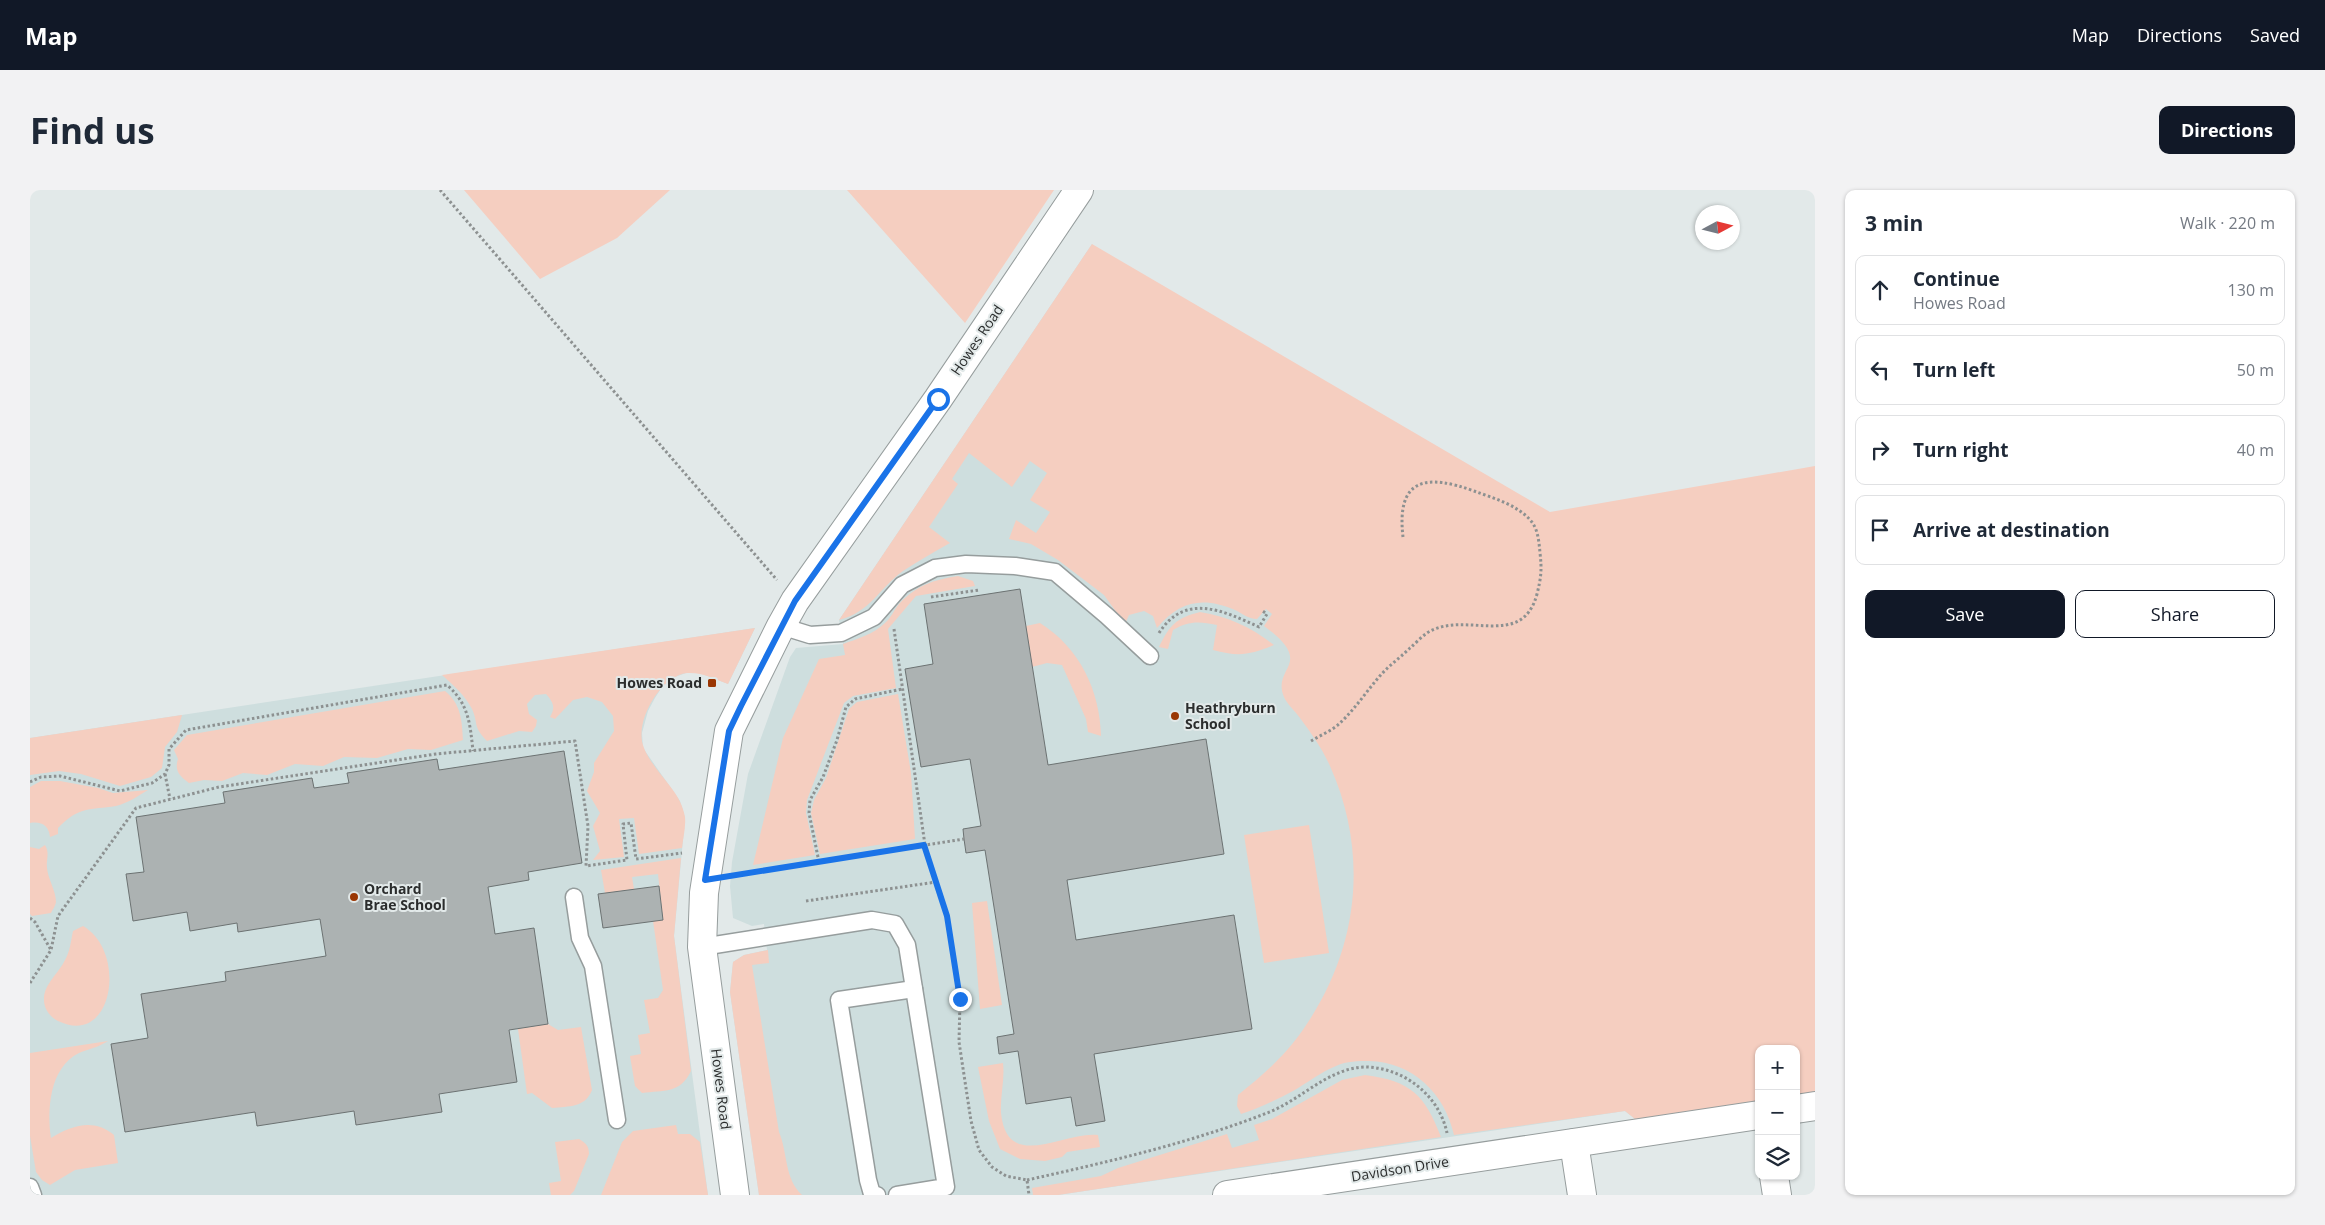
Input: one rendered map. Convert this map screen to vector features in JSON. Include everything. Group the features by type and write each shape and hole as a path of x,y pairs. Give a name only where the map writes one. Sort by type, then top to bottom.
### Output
{"street":[{"name":"Howes Road","path":"735,1195 702,947 705,880 729,731 795,601 938,399 1079,190"},
{"path":"1800,1108 1815,1106"},
{"name":"Davidson Drive","path":"1226,1195 1755,1116"},
{"path":"1574,1143 1582,1195"},
{"path":"1774,1180 1776,1195"}],"lane":[{"path":"781,626 810,635 841,633 874,617 902,585 935,568 966,564 1015,566 1054,572 1107,616 1150,656"},
{"path":"574,897 580,938 593,966 617,1120"},
{"path":"702,947 872,920 895,924 906,945 946,1187 897,1195"},
{"path":"877,1195 872,1194 868,1180 839,1000 914,989"},
{"path":"30,1187 32,1195"}],"path":[{"path":"440,190 795,601"},
{"path":"1311,741 1340,724 1380,676 1427,633 1442,627 1460,624 1511,626 1526,616 1535,602 1542,572 1538,535 1531,521 1514,508 1454,484 1424,481 1412,489 1405,501 1401,517 1403,537"},
{"path":"929,598 987,588"},
{"path":"1150,656 1160,631 1176,614 1199,608 1224,611 1258,627 1267,614 1261,610"},
{"path":"898,624 893,630 924,845 947,916 960,999 959,1042 970,1121 980,1150 992,1167 1006,1176 1027,1180 1110,1161 1270,1112 1340,1072 1365,1067 1391,1071 1414,1083 1434,1102 1445,1123 1451,1161"},
{"path":"30,782 41,777 60,776 120,790 152,783 165,774 169,765 169,749 186,730 447,685 457,694 468,715 473,751"},
{"path":"818,862 809,813 810,800 823,778 837,740 846,707 856,699 902,690"},
{"path":"30,983 51,950 58,916 136,808 219,787 436,754 575,741 588,826 586,866 627,860 623,824 631,823 636,859 710,849"},
{"path":"165,774 170,799"},
{"path":"705,880 964,839"},
{"path":"806,901 936,882"},
{"path":"30,918 35,922 51,950"},
{"path":"1027,1180 1029,1195"}],"shaded area":[{"path":"464,190 670,190 617,238 540,279"},
{"path":"847,190 1054,190 965,323"},
{"name":"Heathryburn School","path":"1092,244 1640,1123 1625,1111 1058,1195 759,1195 730,992 733,962 744,955 767,950 764,924 752,926 733,918 730,886 732,862 748,774 790,657 796,648 843,644 839,620"},
{"path":"1092,244 1550,512 1815,466 1815,1095 1800,1097 1800,1045 1755,1045 1755,1105 1640,1123 1625,1111 1454,1135 1450,1120 1443,1106 1425,1083 1400,1067 1369,1061 1348,1062 1336,1066 1287,1094 1241,1114 1237,1106 1238,1095 1267,1070 1293,1043 1315,1012 1332,979 1344,945 1351,909 1354,874 1351,838 1343,802 1330,766 1316,741 1284,697 1283,678 1290,657 1288,649 1280,639 1264,626 1272,614 1266,609 1257,619 1254,619 1223,606 1202,602 1183,607 1174,612 1157,628 1153,616 1144,611 1129,615 1125,624 1104,595 1058,560 1031,544 1009,539 1016,520 1036,533 1050,512 1030,500 1047,473 1030,461 1012,487 969,453 952,479 958,484 929,527 950,543 903,571 859,611 839,620"},
{"path":"958,576 973,581 975,586 916,596 888,629 896,688 853,696 844,703 807,800 806,813 815,855 753,865 783,738 819,659 845,655 843,644 865,636 881,627 899,604 912,592 926,584"},
{"path":"1200,612 1239,624 1257,633 1274,645 1244,654 1230,654 1213,650 1217,625 1199,622 1189,623 1173,630 1168,649 1159,647 1175,623"},
{"path":"1040,623 1066,645 1077,658 1085,672 1097,703 1101,736 1088,732 1086,719 1062,665 1047,663 1032,667 1026,626"},
{"name":"Orchard Brae School","path":"755,628 728,684 700,673 686,673 672,678 662,687 655,698 648,711 642,733 643,748 680,801 685,818 674,936 708,1195 30,1195 30,738"},
{"path":"755,628 728,684 703,675 687,673 667,682 651,702 642,726 644,748 654,766 673,790 682,807 685,817 685,829 682,848 639,854 634,818 619,819 624,857 593,860 600,851 593,826 600,813 587,791 594,772 594,763 614,731 613,716 602,702 587,697 573,700 555,719 550,717 553,707 546,694 535,695 527,704 529,714 537,720 532,732 519,731 487,741 478,728 472,709 466,699 442,675"},
{"path":"445,691 454,701 460,713 463,740 431,750 408,749 377,758 344,757 323,766 295,764 267,775 243,773 222,781 204,780 189,783 177,770 178,759 174,750 187,735"},
{"path":"898,694 911,773 915,839 820,854 811,813 814,800 826,778 849,709 857,702"},
{"path":"182,715 177,732 165,747 162,768 151,777 120,786 81,774 59,771 30,775 30,738"},
{"path":"41,781 60,781 98,788 113,793 148,790 120,805 79,812 58,828 58,834 50,837 44,825 30,823 30,787"},
{"path":"1309,825 1329,953 1264,963 1244,835"},
{"path":"45,845 48,853 48,872 56,902 51,913 32,916 30,914 30,847 39,849"},
{"path":"681,858 674,936 691,1071 682,1084 671,1090 642,1093 635,1086 630,1056 641,1054 638,1035 650,1033 644,1000 658,998 663,990 653,921 663,919 658,874 632,877 634,889 605,893 601,870"},
{"path":"987,901 1002,1005 980,1009 972,903"},
{"path":"83,926 97,939 106,956 109,975 108,993 102,1010 91,1021 77,1026 58,1021 52,1017 46,1010 44,995 67,957 73,931"},
{"path":"768,950 769,963 752,965 779,1132 789,1173 796,1188 802,1195 759,1195 730,992 733,962 744,955"},
{"path":"548,1024 558,1030 581,1027 592,1090 585,1100 576,1105 552,1108 532,1093 527,1094 518,1029"},
{"path":"108,1041 79,1053 61,1069 52,1091 49,1115 51,1138 83,1125 99,1126 114,1135 118,1163 75,1170 50,1185 42,1180 36,1172 30,1136 30,1053"},
{"path":"1003,1063 1001,1113 1005,1131 1014,1141 1025,1145 1039,1145 1084,1135 1098,1135 1100,1147 1067,1152 1062,1157 1045,1161 1020,1159 1000,1149 989,1121 978,1067"},
{"path":"1365,1075 1394,1081 1414,1092 1429,1110 1441,1137 1058,1195 1033,1195 1032,1188 1101,1176 1118,1168 1227,1134 1232,1148 1259,1140 1254,1125 1272,1119 1342,1080"},
{"path":"676,1125 678,1134 690,1134 700,1142 708,1195 601,1195 622,1142 633,1131"},
{"path":"579,1139 587,1145 589,1154 574,1191 570,1195 551,1195 549,1183 561,1181 555,1142"}],"building":[{"path":"1020,589 1048,765 1206,739 1224,854 1067,880 1076,940 1234,915 1252,1029 1094,1054 1105,1121 1076,1126 1071,1097 1026,1104 1018,1051 999,1054 997,1037 1014,1034 985,850 966,853 963,829 981,826 970,759 921,767 905,669 933,664 924,604"},
{"path":"564,751 582,863 528,872 529,880 488,887 495,934 534,928 548,1024 509,1030 517,1082 439,1094 442,1112 356,1125 354,1111 257,1126 255,1112 125,1132 111,1044 148,1038 141,994 226,981 225,972 326,956 320,919 238,932 237,923 190,931 187,912 133,921 126,874 144,872 136,817 225,803 223,792 312,778 314,788 349,783 347,773 437,759 439,770"},
{"path":"659,886 663,920 603,928 598,894"}],"place":[{"name":"Howes Road","path":"712,683"},
{"name":"Heathryburn School","path":"1175,716"},
{"name":"Orchard Brae School","path":"354,897"}],"route":[{"path":"938,399 795,601 741,706 729,731 705,880 924,845 947,916 960,999"}]}
